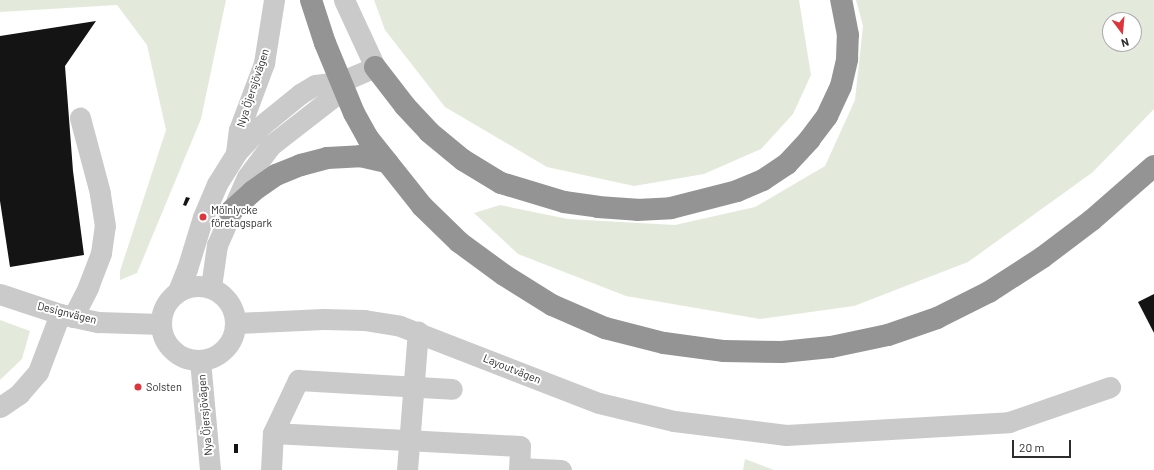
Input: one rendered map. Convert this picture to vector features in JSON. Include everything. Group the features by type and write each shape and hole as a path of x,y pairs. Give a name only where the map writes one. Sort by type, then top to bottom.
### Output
{"highway":[{"path":"312,0 340,82 368,138 422,206 459,242 504,275 552,305 605,328 664,344 724,351 782,352 831,347 888,335 937,318 989,292 1043,257 1092,220 1154,166"},
{"path":"375,67 405,106 429,132 462,160 501,183 531,194 570,203 637,210 671,208 737,191 763,180 787,164 809,140 827,116 841,86 847,59 848,35 841,0"},
{"path":"230,212 253,191 276,175 301,165 327,158 360,156 387,162"}],"street":[{"name":"Nya Öjersjövägen","path":"236,153 239,130 264,63 274,0"},
{"path":"344,0 375,67"},
{"name":"Nya Öjersjövägen","path":"236,323 235,332 226,349 218,355 200,360 184,357 170,347 161,324 165,305 178,291 187,269 203,217 217,184 236,153 262,125 300,94 315,85 340,82 375,67"},
{"path":"211,288 217,245 230,212 247,177 270,146 333,97 340,82"},
{"path":"0,406 19,394 38,372 67,315 88,287 101,254 105,226 100,193 80,118"},
{"path":"178,291 194,285 211,288 226,298 232,305 236,323"},
{"name":"Designvägen","path":"0,294 67,315 98,322 161,324"},
{"name":"Layoutvägen","path":"236,323 364,320 418,330 599,403 674,421 786,435 1009,422 1110,387"},
{"path":"407,470 418,330"},
{"name":"Nya Öjersjövägen","path":"200,360 210,470"},
{"path":"271,470 273,433 298,380 452,389"},
{"path":"273,433 520,446 519,469 561,470"}],"green space":[{"path":"0,0 226,0 201,119 137,273 120,280 120,271 166,130 147,45 117,5 0,12"},
{"path":"374,0 799,0 811,75 793,114 761,149 704,174 634,186 547,167 445,107 385,30"},
{"path":"856,0 1154,0 1154,109 1093,172 968,262 854,306 760,319 626,296 518,254 474,213 500,205 568,219 675,225 755,207 825,166 855,100 863,26"},
{"path":"0,320 30,331 22,359 0,380"},
{"path":"745,459 774,470 743,470"}],"building":[{"path":"96,21 65,66 73,171 84,255 10,267 0,201 0,36"},
{"path":"186,197 190,198 186,206 183,205"},
{"path":"1154,294 1154,333 1138,302"},
{"path":"234,444 238,444 238,453 234,453"}],"place":[{"name":"Mölnlycke företagspark","path":"203,217"},
{"name":"Solsten","path":"138,387"}]}
